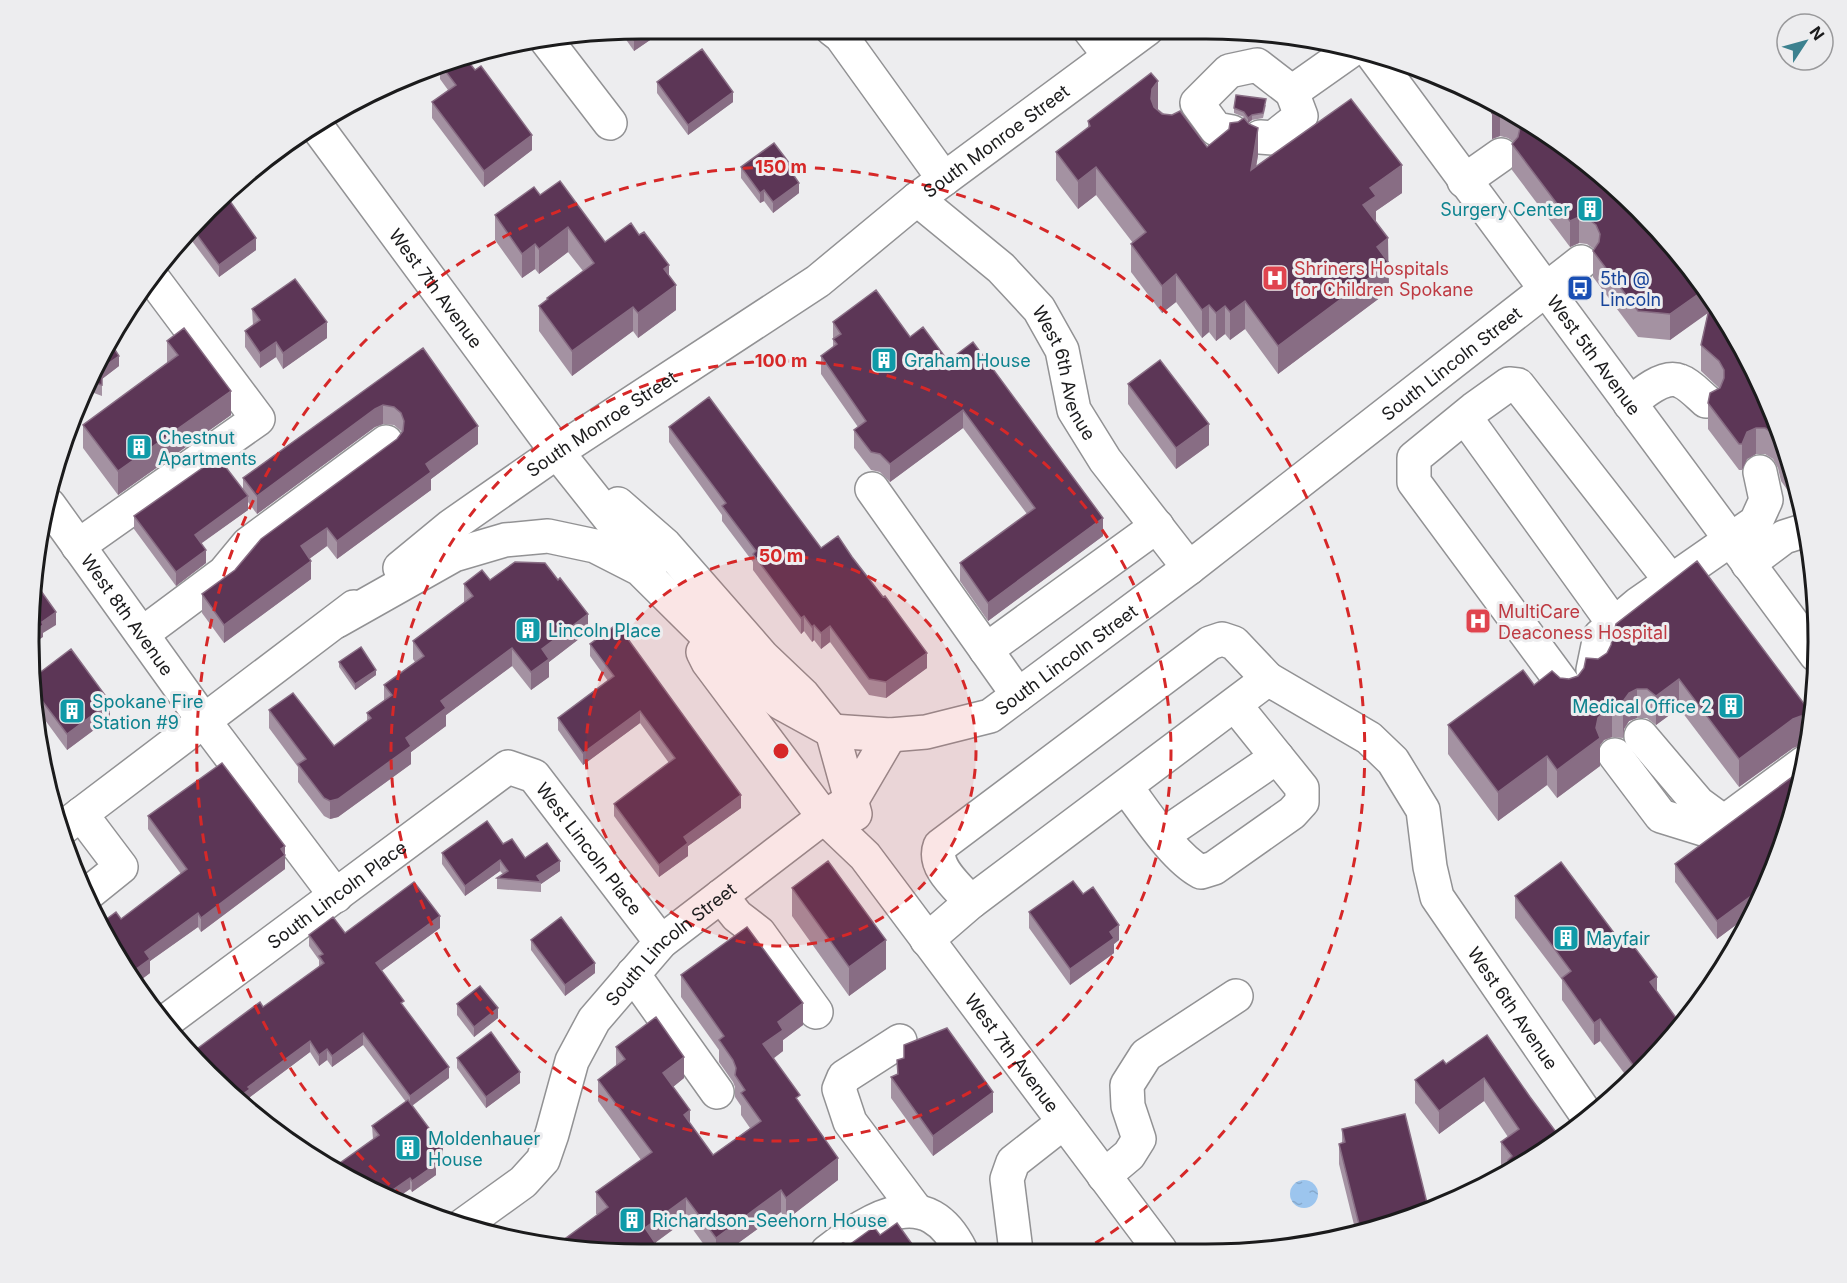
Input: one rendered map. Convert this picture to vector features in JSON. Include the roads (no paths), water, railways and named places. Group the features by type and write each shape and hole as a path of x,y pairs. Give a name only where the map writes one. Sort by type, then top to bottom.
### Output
{"street":[{"path":"843,39 944,179"},
{"path":"1097,39 1110,56"},
{"name":"South Monroe Street","path":"66,817 204,722 337,621 451,526 557,452 818,281 917,199 1132,39"},
{"path":"551,46 610,123"},
{"path":"1292,92 1343,56"},
{"path":"1169,124 1197,103 1229,71 1257,65 1292,92 1301,116 1273,138 1216,129 1197,103"},
{"name":"West 5th Avenue","path":"1381,66 1808,644"},
{"name":"West 7th Avenue","path":"321,132 557,452 682,610 708,662 824,817 865,856 1155,1244"},
{"path":"1464,180 1501,155"},
{"name":"West 6th Avenue","path":"917,199 1001,268 1039,309 1062,350 1074,410 1105,460 1190,568"},
{"name":"South Lincoln Street","path":"472,1219 523,1182 543,1160 572,1061 594,1020 633,974 661,942 824,817 852,800 890,735 926,732 990,716 1190,568 1581,262"},
{"path":"78,546 258,419 157,284"},
{"path":"1630,404 1653,386 1669,380 1680,380 1706,401"},
{"path":"1671,581 1518,385 1509,384 1414,458 1414,482 1580,679 1600,636 1671,581 1739,551 1798,533"},
{"path":"1465,417 1614,624"},
{"path":"142,634 224,573 248,544 386,442"},
{"name":"West 7th Avenue","path":"557,452 666,545 763,657 804,696 832,731 865,856"},
{"path":"1739,551 1766,500 1760,472"},
{"path":"872,489 1018,695"},
{"name":"West 8th Avenue","path":"54,512 204,722 336,896"},
{"path":"986,650 1157,526"},
{"name":"West 7th Avenue","path":"337,621 454,555 505,540 548,536 596,546 640,569 752,680 781,703 832,731 890,735"},
{"path":"927,940 971,902 1268,679 1234,644 1222,639 1209,643 940,846 937,853 940,866 971,902"},
{"name":"West 6th Avenue","path":"1268,679 1369,738 1393,761 1423,810 1430,867 1437,897 1583,1110"},
{"path":"1126,787 1190,867 1201,872 1214,868 1292,813 1302,802 1302,788 1235,705"},
{"path":"1641,736 1698,803 1724,822"},
{"path":"1615,755 1661,816 1703,829 1724,822 1793,771"},
{"path":"1163,835 1277,757"},
{"name":"South Lincoln Place","path":"171,1017 508,767"},
{"name":"West Lincoln Place","path":"508,767 534,777 661,942"},
{"path":"66,819 121,867 93,890"},
{"path":"721,896 737,916 759,933 816,1012"},
{"path":"633,974 717,1092"},
{"path":"1104,1176 1129,1155 1139,1139 1128,1106 1127,1085 1146,1055 1236,996"},
{"path":"900,1041 844,1077 839,1089 850,1122 916,1210 939,1220 953,1235 958,1244"},
{"path":"1015,1244 1007,1179 1013,1162 1064,1122"},
{"path":"837,1244 847,1236 888,1214 916,1210"}],"water":[{"path":"1304,1180 1314,1184 1318,1194 1314,1204 1304,1208 1294,1204 1290,1194 1294,1184"}],"place":[{"name":"Surgery Center","path":"1590,209"},
{"name":"Shriners Hospitals for Children Spokane","path":"1275,278"},
{"name":"5th @ Lincoln","path":"1580,288"},
{"name":"Graham House","path":"884,360"},
{"name":"Chestnut Apartments","path":"139,447"},
{"name":"MultiCare Deaconess Hospital","path":"1478,621"},
{"name":"Lincoln Place","path":"528,630"},
{"name":"Medical Office 2","path":"1731,706"},
{"name":"Spokane Fire Station #9","path":"72,711"},
{"name":"Mayfair","path":"1566,938"},
{"name":"Moldenhauer House","path":"408,1148"},
{"name":"Richardson-Seehorn House","path":"632,1220"}]}
